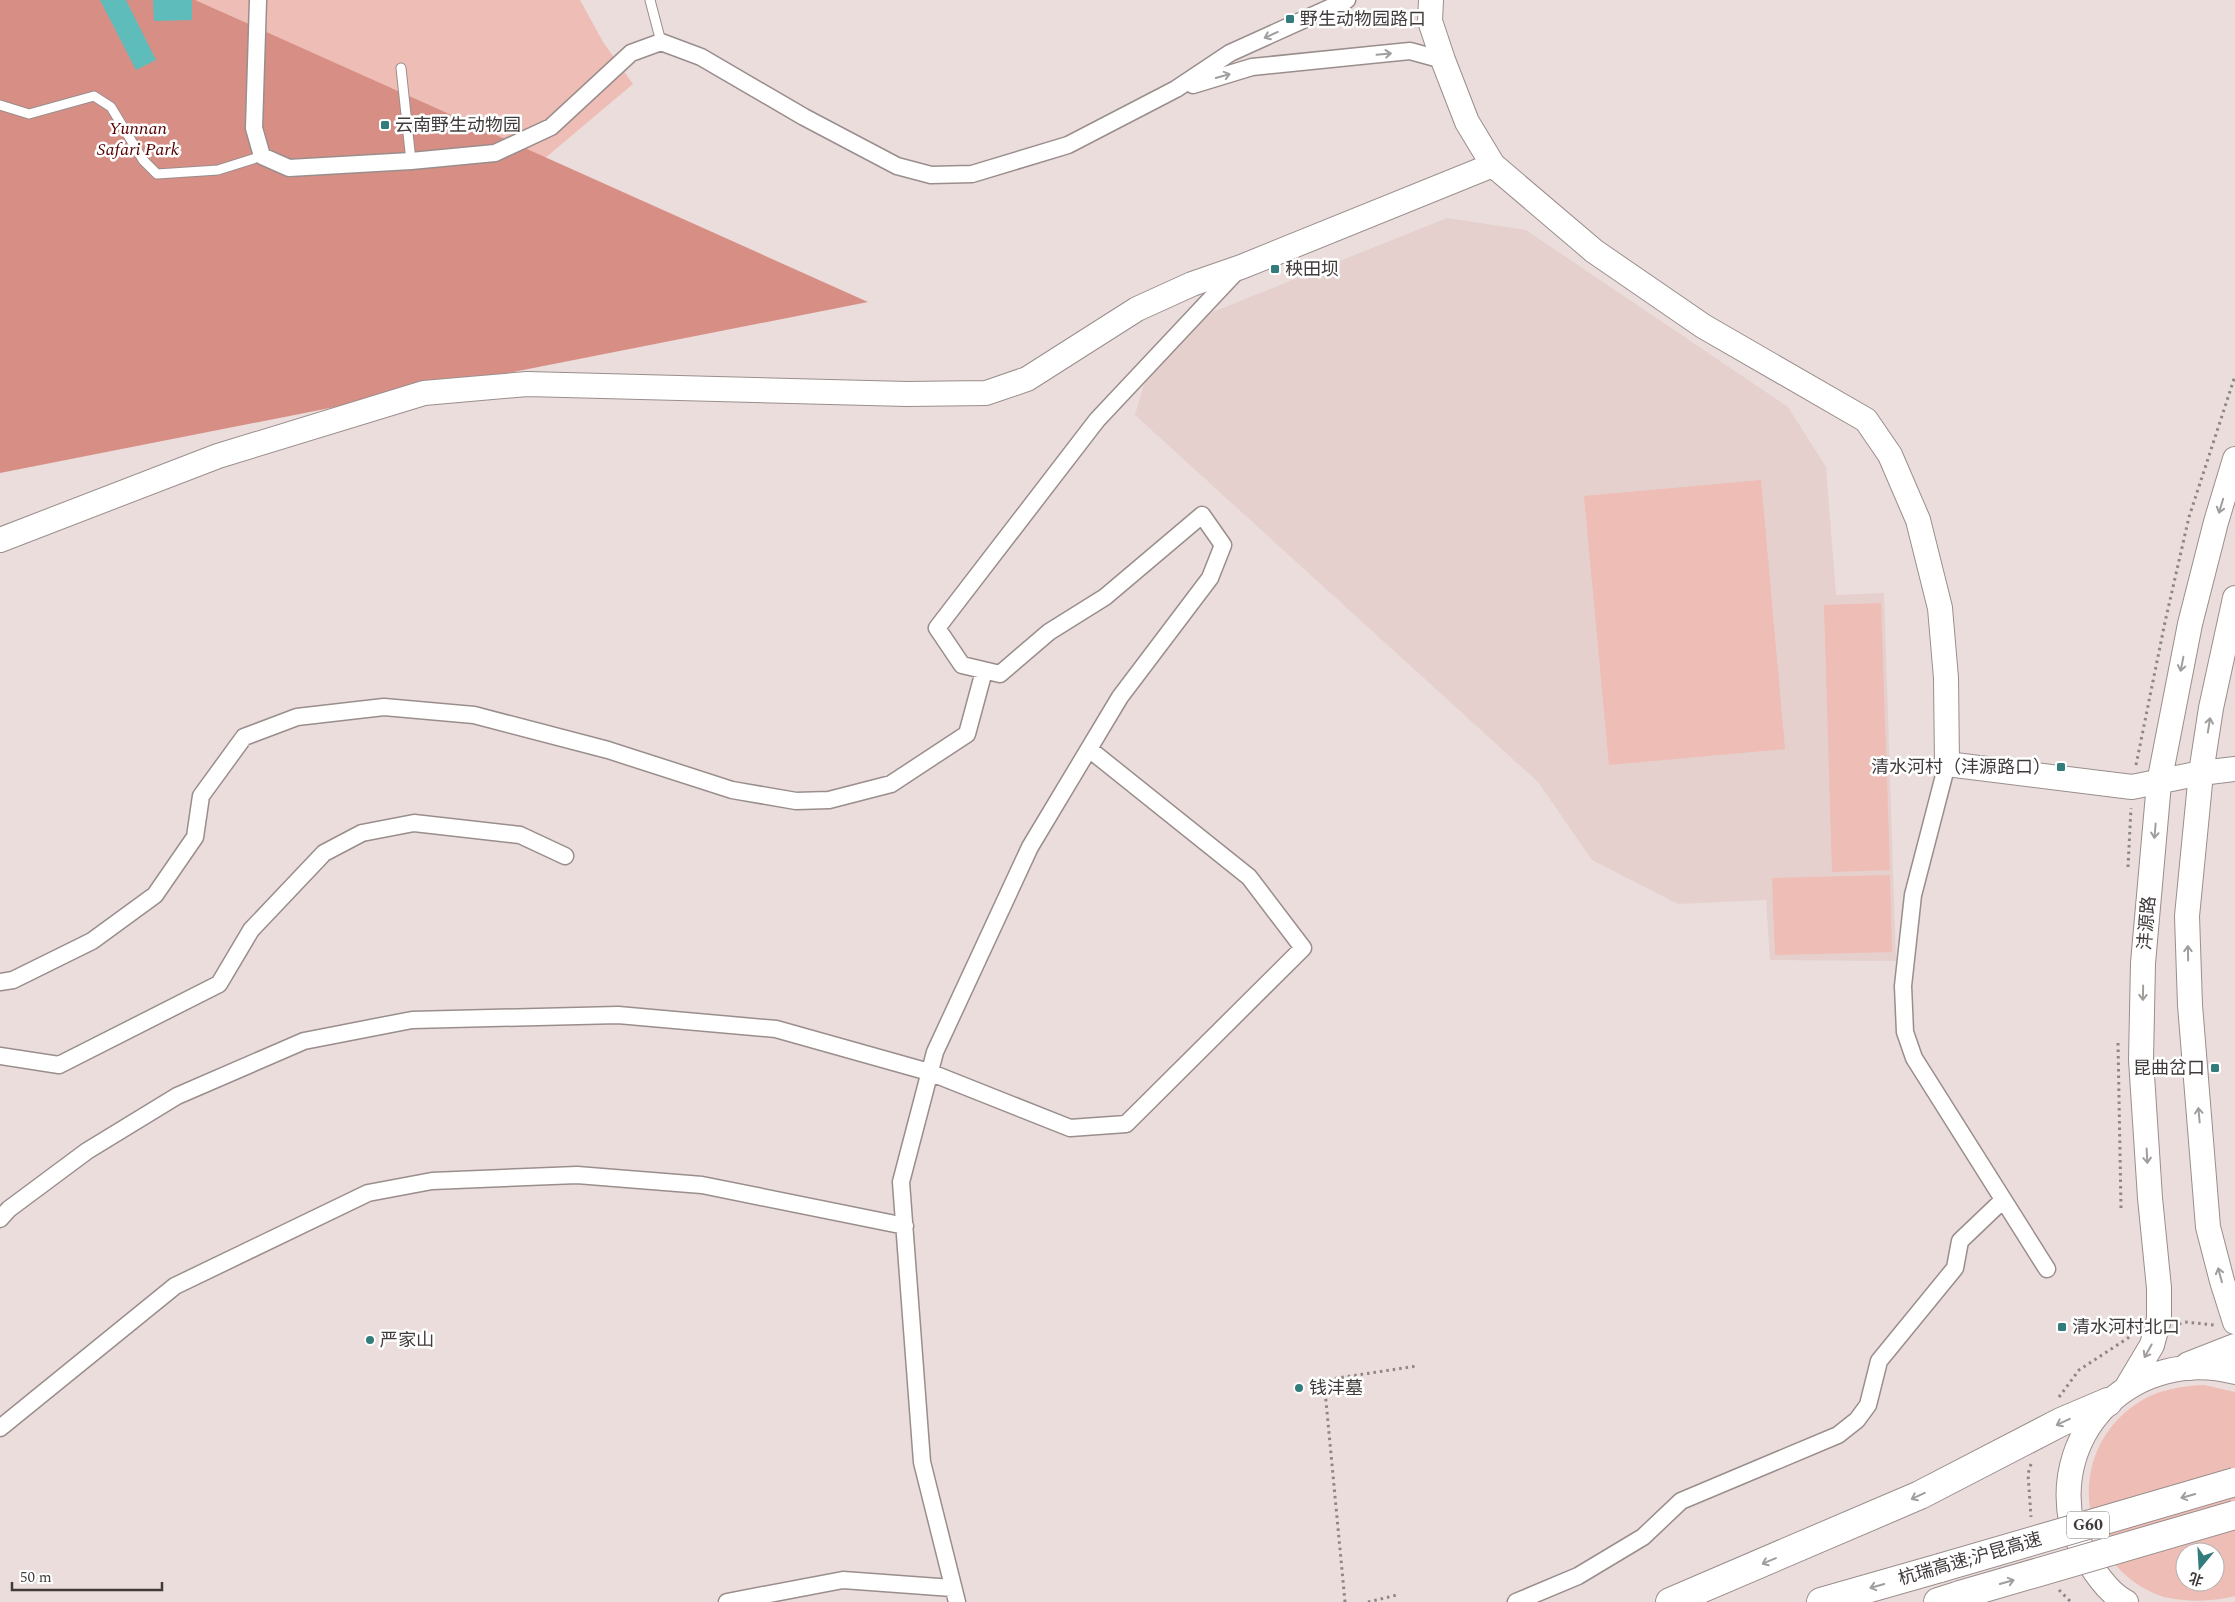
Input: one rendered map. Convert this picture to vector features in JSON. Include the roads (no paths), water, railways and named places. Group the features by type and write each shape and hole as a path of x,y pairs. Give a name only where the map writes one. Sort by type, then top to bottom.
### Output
{"highway":[{"path":"2189,1366 2235,1348"},
{"path":"1670,1602 1920,1495 2117,1394"},
{"name":"杭瑞高速;沪昆高速","path":"1821,1602 2235,1482"},
{"name":"杭瑞高速;沪昆高速","path":"1949,1599 2235,1515"}],"street":[{"path":"258,0 254,128 262,156 289,168 410,161 494,153 551,128 631,53 661,42 701,57 804,117 897,166 931,175 972,174 1068,145 1176,89 1230,53 1348,0"},
{"path":"1431,0 1430,21 1443,60 1467,122 1493,165 1594,251 1695,321 1866,420 1890,455 1918,520 1940,608 1946,678 1947,764 1913,895 1903,986 1906,1032 1914,1058 2047,1269"},
{"path":"1176,89 1252,67 1410,51 1443,60"},
{"path":"0,540 218,456 424,393 527,384 907,394 986,393 1027,379 1137,309 1192,284 1241,267 1493,165"},
{"path":"727,1602 843,1580 954,1595 922,1462 901,1182 935,1052 1030,847 1120,697 1210,578 1223,544 1202,515 1104,597 1049,632 1000,674 962,666 937,628 1097,420 1193,315 1241,267"},
{"name":"沣源路","path":"2124,1601 2090,1568 2072,1527 2069,1482 2082,1438 2117,1394 2152,1345 2159,1319 2159,1288 2150,1198 2141,1060 2143,963 2159,783 2190,624 2216,522 2235,459"},
{"path":"2235,598 2211,708 2201,773 2188,916 2190,1005 2208,1227 2235,1322"},
{"path":"0,982 13,980 92,941 155,895 195,837 201,796 244,737 297,717 384,707 474,715 608,750 732,790 796,801 829,800 891,784 967,734 984,671"},
{"path":"0,1219 9,1209 87,1151 177,1096 304,1041 412,1020 618,1015 776,1029 930,1072 1070,1128 1126,1124 1303,948 1249,877 1088,749"},
{"path":"1947,764 2132,787 2201,773 2235,769"},
{"path":"0,1056 59,1065 218,984 251,930 324,853 362,833 414,823 520,835 565,856"},
{"path":"0,1428 175,1286 368,1192 432,1181 577,1175 702,1185 905,1226"},
{"path":"1516,1602 1578,1576 1643,1537 1681,1501 1838,1435 1857,1420 1868,1406 1878,1361 1955,1268 1960,1241 2003,1200"},
{"path":"2117,1394 2145,1377 2189,1366 2235,1372"}],"lane":[{"path":"650,0 661,42"},
{"path":"401,68 410,161"},
{"path":"0,105 30,114 94,96 111,107 143,160 157,174 218,170 262,156"}],"place":[{"name":"野生动物园路口","path":"1290,19"},
{"name":"云南野生动物园","path":"385,125"},
{"name":"秧田坝","path":"1275,269"},
{"name":"清水河村（沣源路口）","path":"2061,767"},
{"name":"昆曲岔口","path":"2215,1068"},
{"name":"清水河村北口","path":"2062,1327"},
{"name":"严家山","path":"370,1340"},
{"name":"钱沣墓","path":"1299,1388"}],"park label":[{"name":"Yunnan Safari Park","path":"138,138"}]}
